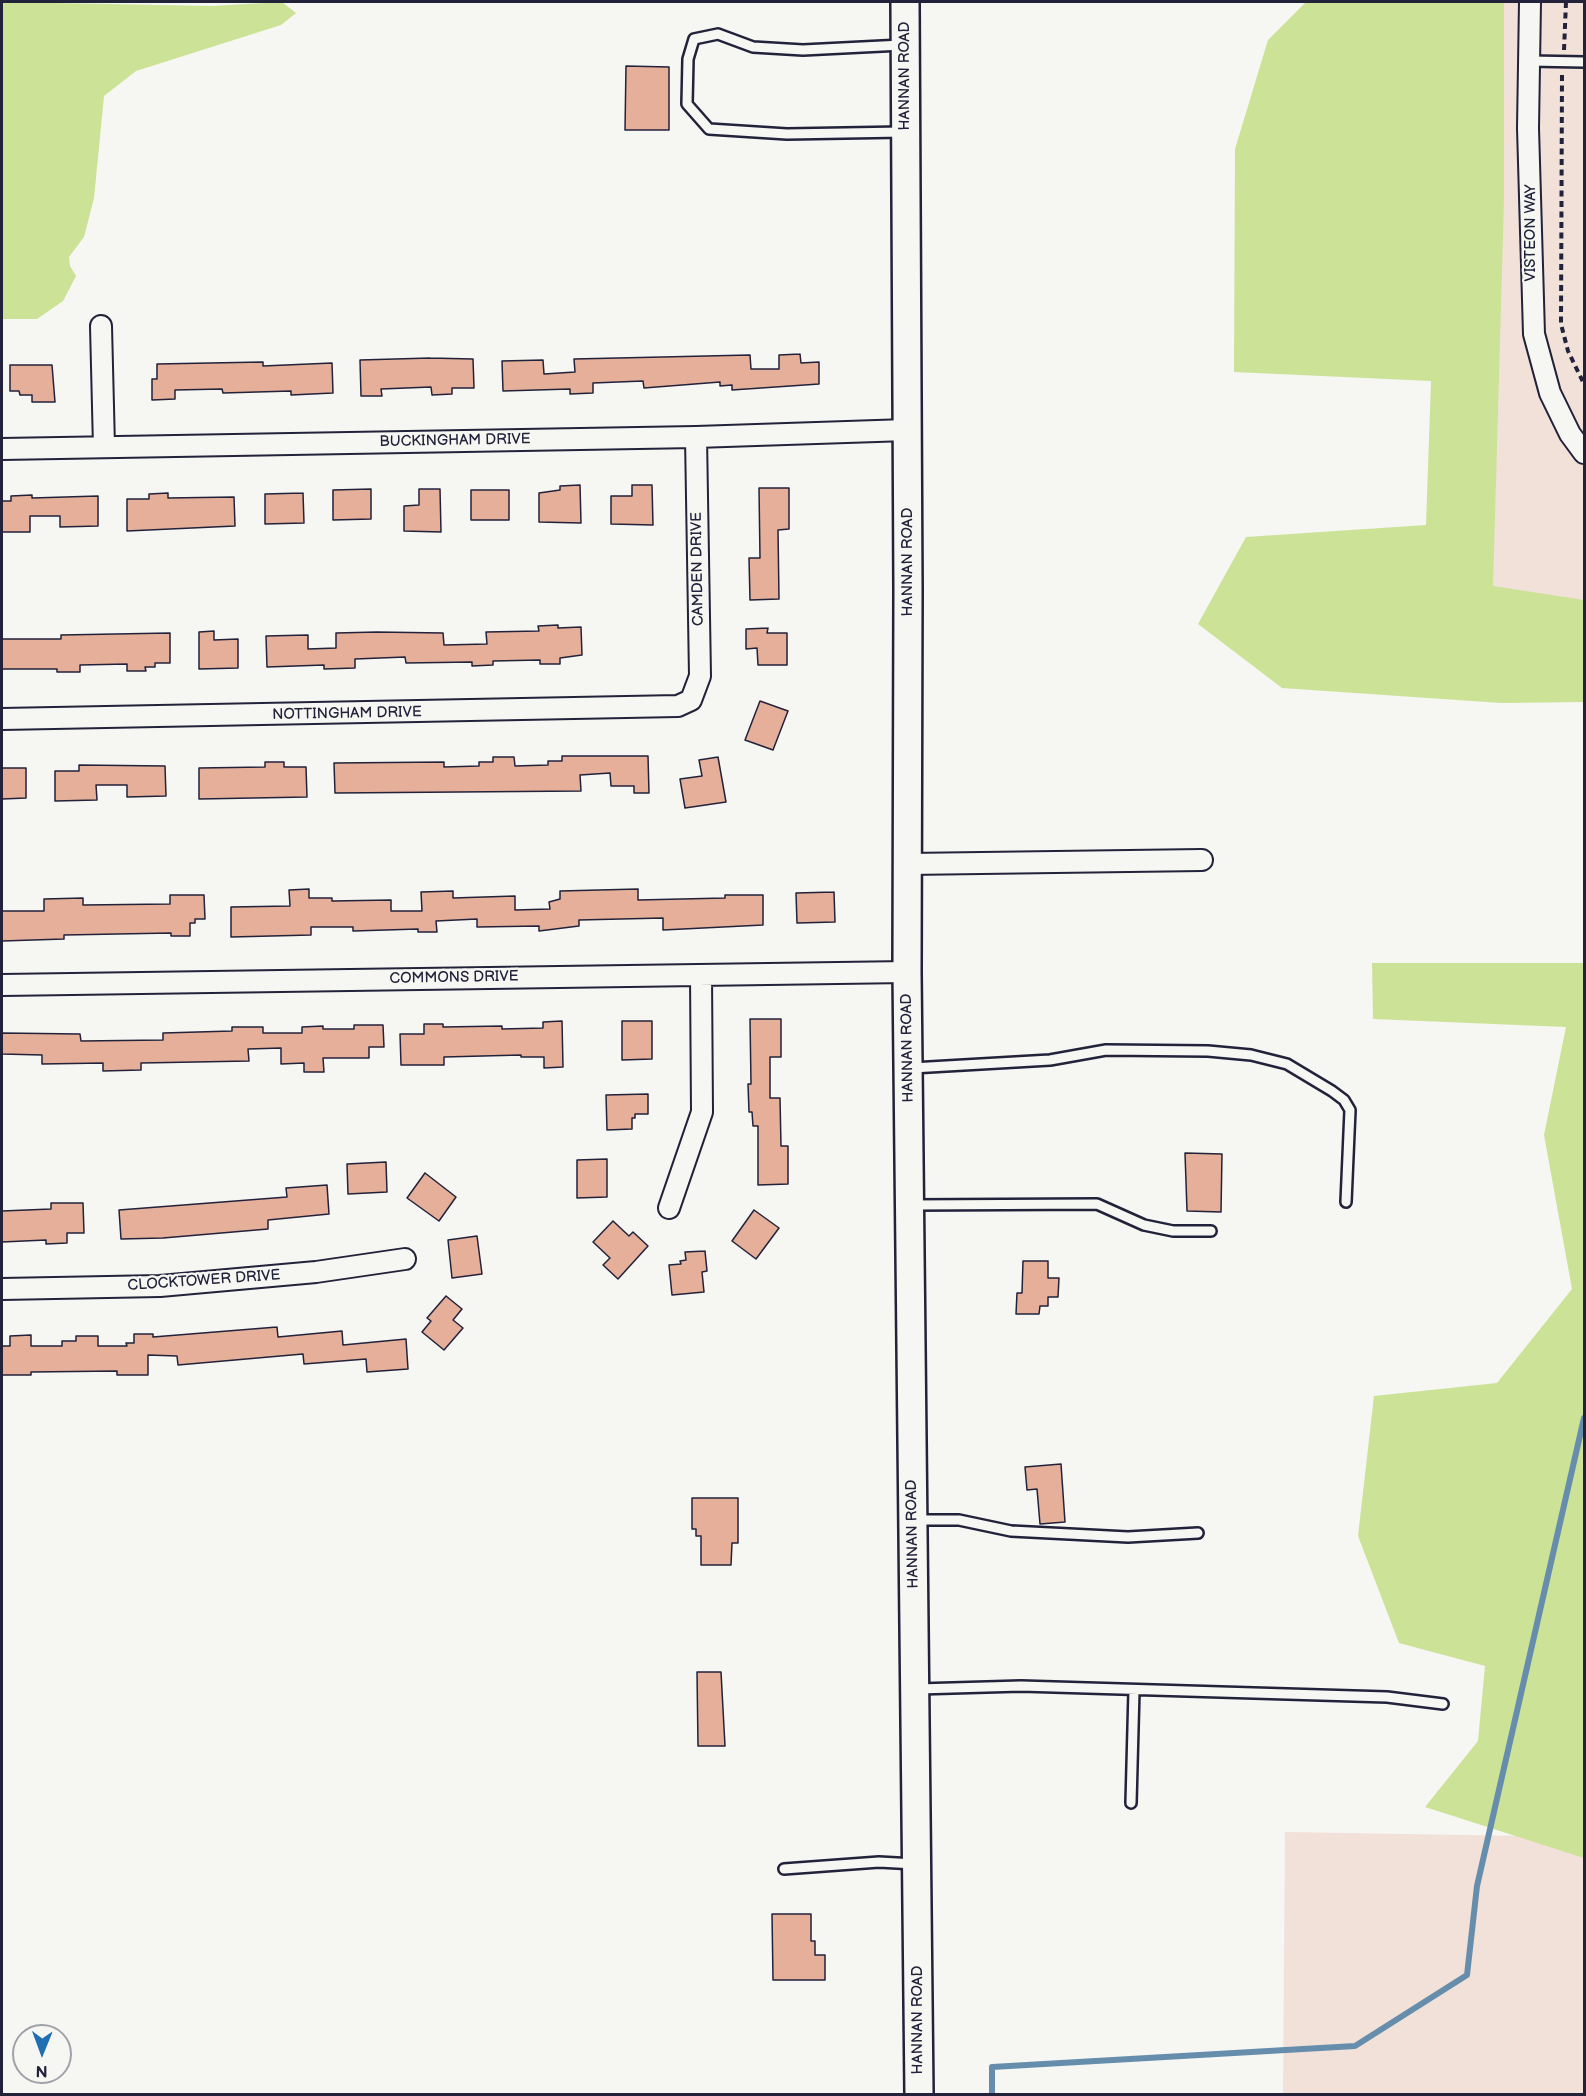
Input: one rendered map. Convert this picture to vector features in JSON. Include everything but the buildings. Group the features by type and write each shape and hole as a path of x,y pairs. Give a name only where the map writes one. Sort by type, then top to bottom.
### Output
{"street":[{"name":"HANNAN ROAD","path":"905,2 908,430 907,972 919,2094"},
{"name":"VISTEON WAY","path":"1530,2 1528,128 1533,212 1531,300 1534,334 1550,393 1570,434 1584,453"},
{"path":"101,326 104,447"},
{"name":"BUCKINGHAM DRIVE","path":"2,449 696,437 908,430"},
{"name":"CAMDEN DRIVE","path":"691,700 700,676 696,437"},
{"name":"NOTTINGHAM DRIVE","path":"2,719 667,707 678,706 691,700"},
{"path":"908,864 1202,860"},
{"name":"COMMONS DRIVE","path":"2,985 907,972"},
{"path":"669,1208 702,1112 701,975"},
{"name":"CLOCKTOWER DRIVE","path":"2,1289 160,1286 316,1272 405,1260"}],"lane":[{"path":"905,45 803,50 753,46 718,34 694,39 688,60 687,104 709,129 787,134 905,132"},
{"path":"1529,61 1584,62"},
{"path":"908,1068 1050,1060 1106,1050 1208,1051 1251,1055 1287,1064 1332,1091 1344,1100 1350,1110 1346,1202"},
{"path":"910,1205 1097,1204 1144,1226 1173,1231 1211,1231"},
{"path":"913,1520 959,1520 1011,1531 1128,1537 1198,1533"},
{"path":"915,1689 1021,1686 1387,1697 1443,1704"},
{"path":"1131,1803 1134,1690"},
{"path":"783,1869 879,1862 917,1864"}],"path":[{"path":"1566,2 1559,118 1561,324 1568,351 1584,384"}],"shaded area":[{"path":"1481,2 1584,2 1584,627 1471,624"},
{"path":"1285,1832 1584,1837 1584,2094 1283,2094"}],"green space":[{"path":"2,2 212,6 282,2 296,13 281,25 136,71 104,96 94,198 84,237 69,257 70,266 76,276 63,301 37,319 2,319"},
{"path":"1306,2 1504,2 1504,200 1493,586 1584,600 1584,702 1501,703 1282,688 1198,624 1246,537 1426,525 1431,381 1234,372 1235,149 1268,40"},
{"path":"1372,963 1584,963 1584,1858 1425,1807 1478,1741 1485,1666 1399,1643 1358,1536 1374,1396 1497,1383 1572,1289 1544,1135 1566,1027 1373,1019"}],"waterway":[{"path":"992,2094 992,2067 1355,2046 1467,1975 1477,1886 1584,1418"}]}
